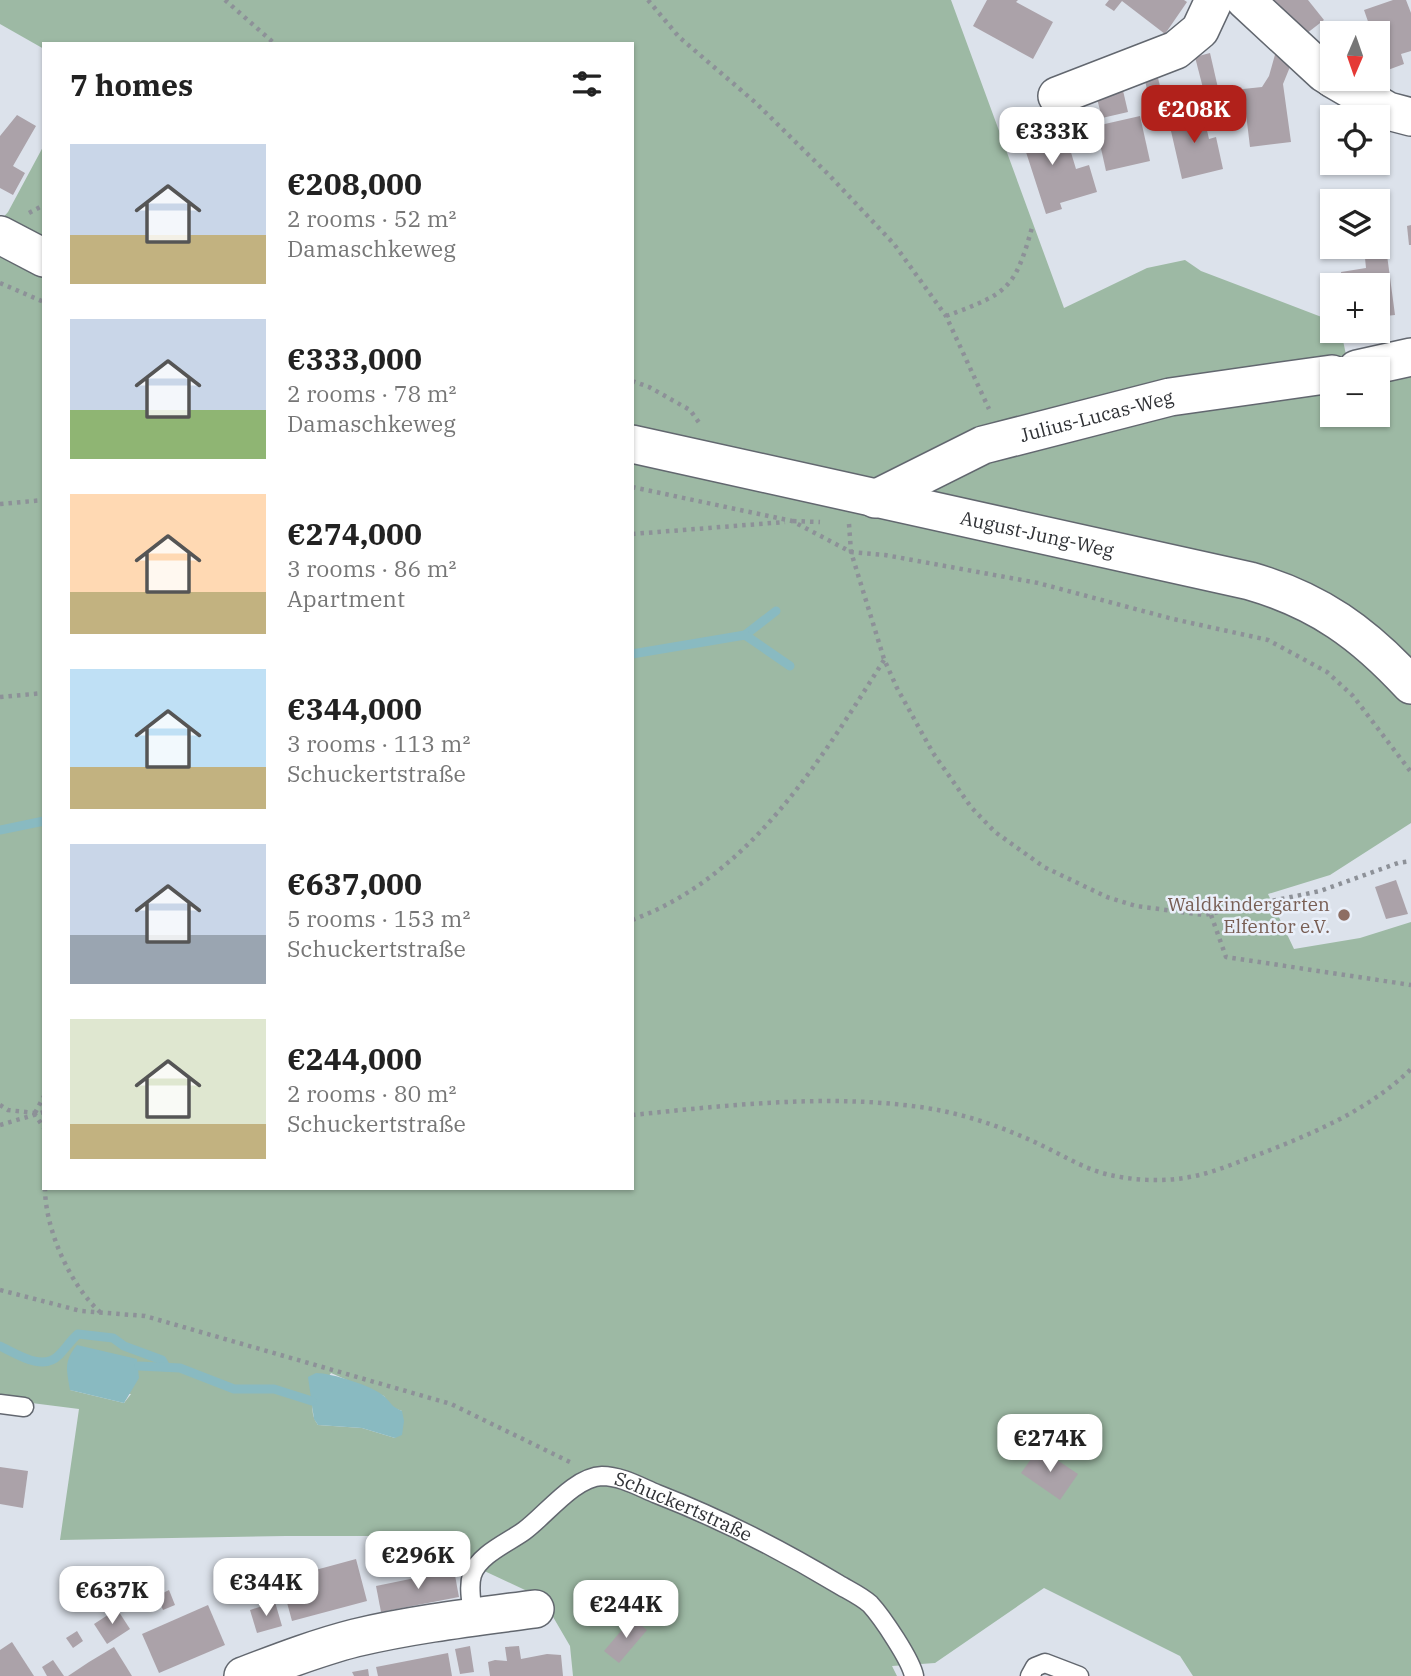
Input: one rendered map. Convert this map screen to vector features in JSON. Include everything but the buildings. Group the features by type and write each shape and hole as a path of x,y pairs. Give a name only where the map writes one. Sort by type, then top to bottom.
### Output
{"street":[{"path":"1057,96 1176,50 1200,30 1214,0"},
{"path":"1245,0 1320,69"},
{"path":"1355,91 1388,111 1411,117"},
{"path":"0,235 42,257"},
{"path":"1390,362 1411,357"},
{"name":"Julius-Lucas-Weg","path":"862,511 983,445 1003,439 1170,397 1320,376"},
{"name":"August-Jung-Weg","path":"634,444 723,464 862,511 1250,580 1281,590 1338,620 1356,632 1411,685"},
{"path":"243,1676 294,1656 356,1638 473,1617 536,1609"}],"lane":[{"path":"0,1404 24,1407"},
{"name":"Schuckertstraße","path":"473,1617 470,1587 472,1574 477,1566 527,1529 579,1484 600,1476 623,1480 659,1494 781,1549 868,1602 890,1629 906,1661 916,1673"},
{"path":"1030,1676 1035,1667 1045,1663 1079,1676"}],"path":[{"path":"225,0 273,42"},
{"path":"648,0 679,37 756,103 894,244 946,316 1003,439"},
{"path":"946,316 987,301 1004,288 1018,271 1033,223"},
{"path":"0,283 42,301"},
{"path":"634,382 690,410 723,464"},
{"path":"634,487 792,521 851,552 884,555 1038,583 1173,619 1268,640 1327,672 1353,696 1411,772"},
{"path":"0,504 42,500"},
{"path":"837,522 862,511"},
{"path":"862,511 851,552 884,659 897,688 950,780 995,832 1044,867 1107,897 1156,910 1211,915 1320,891 1398,863 1411,862"},
{"path":"635,535 792,521 826,522"},
{"path":"634,919 690,891 741,852 791,797 843,725 884,659"},
{"path":"0,697 42,693"},
{"path":"1211,915 1226,957 1411,985"},
{"path":"634,1115 741,1104 820,1102 896,1105 971,1118 1104,1173 1123,1177 1182,1178 1209,1173 1300,1138 1373,1101 1392,1088 1411,1069"},
{"path":"34,1114 42,1100"},
{"path":"0,1105 8,1110 34,1114 42,1125"},
{"path":"0,1125 42,1112"},
{"path":"45,1190 46,1208 57,1244 86,1300 100,1312"},
{"path":"0,1290 81,1311 145,1316 452,1404 600,1476"}],"green space":[{"path":"0,0 951,0 1064,308 1147,268 1185,260 1201,271 1320,316 1320,343 1344,343 1346,357 1320,357 1320,427 1390,427 1390,376 1411,372 1411,823 1330,875 1268,894 1294,949 1360,938 1411,922 1411,1676 1193,1676 1180,1656 1044,1588 935,1663 892,1666 897,1676 573,1676 570,1646 542,1598 463,1561 436,1536 60,1540 79,1409 0,1399 0,221 8,212 42,149 42,1190 634,1190 634,42 42,42 42,48 0,24","holes":["331,1373 384,1396 391,1407 402,1411 395,1438 362,1428 318,1425 313,1411 318,1391","70,1390 131,1394 124,1403"]}],"water":[{"path":"77,1345 137,1359 139,1378 124,1403 70,1390 68,1361"},
{"path":"316,1373 352,1381 385,1397 402,1411 402,1435 395,1438 362,1428 318,1425 314,1419 308,1377"}],"waterway":[{"path":"745,635 776,611"},
{"path":"634,654 745,635 790,666"},
{"path":"0,830 42,821"},
{"path":"0,1346 30,1360 45,1362 59,1355 78,1334 113,1338 124,1346 162,1360 166,1367"},
{"path":"139,1366 180,1368 234,1389 274,1389 312,1401"}],"place":[{"name":"Waldkindergarten Elfentor e.V.","path":"1344,915"}]}
